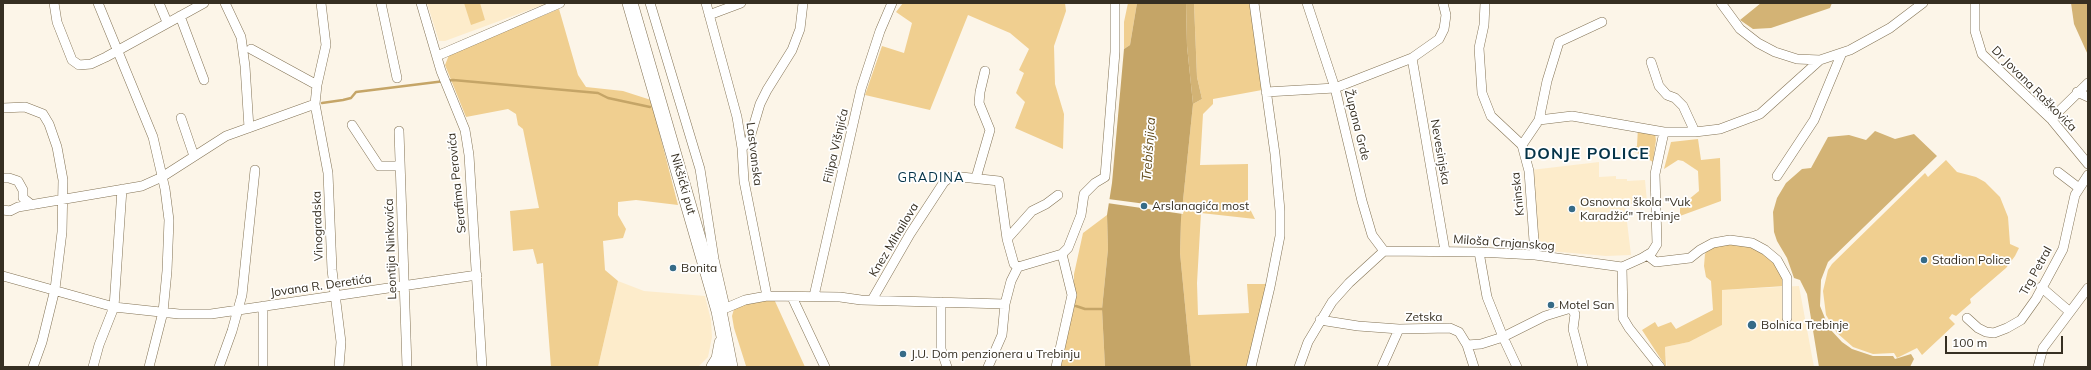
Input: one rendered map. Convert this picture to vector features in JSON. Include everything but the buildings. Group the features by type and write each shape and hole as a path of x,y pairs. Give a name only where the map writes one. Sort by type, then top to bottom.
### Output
{"main road":[{"name":"Nikšićki put","path":"630,3 722,309 723,332 730,367"},
{"path":"714,367 721,353 723,332"},
{"path":"723,332 740,367"}],"street":[{"path":"54,3 57,22 72,60 78,65 91,64 204,3"},
{"path":"98,3 154,137 169,220 167,271 163,312 149,367"},
{"path":"159,3 167,22"},
{"path":"225,3 241,37 245,66 249,128"},
{"name":"Vinogradska","path":"321,3 326,45 316,85 315,104 328,173 332,270 341,342 339,367"},
{"path":"381,3 397,78"},
{"name":"Serafima Perovića","path":"421,3 445,81 465,130 469,155 482,367"},
{"path":"437,56 560,3"},
{"name":"Nikšićki put","path":"650,3 700,169 722,309"},
{"name":"Lastvanska","path":"706,3 737,118 742,148 744,181 767,296"},
{"path":"709,15 741,3"},
{"path":"742,148 749,141 760,104 767,90 792,50 800,29 803,3"},
{"name":"Filipa Višnjića","path":"814,296 861,89 880,30 892,3"},
{"path":"988,367 1002,335 1005,304 1011,281 1018,267 1062,254 1068,248 1081,215 1080,208 1084,194 1095,183 1104,177 1115,52 1115,3"},
{"path":"1251,367 1270,287 1280,236 1280,211 1254,3"},
{"name":"Župana Grde","path":"1307,3 1336,88 1362,200 1372,235 1384,251"},
{"path":"1266,92 1336,88 1412,58 1439,39 1444,29 1446,15 1442,3"},
{"path":"1485,3 1484,25 1479,48 1482,93 1491,116 1522,145 1540,120 1547,81 1559,42 1602,22"},
{"path":"1721,3 1740,29 1758,43 1775,52 1796,59 1820,60 1841,54 1890,28 1923,3"},
{"name":"Dr Jovana Raškovića","path":"1975,3 1975,31 1982,54 2051,119 2088,164"},
{"path":"180,16 204,80"},
{"path":"251,49 316,85"},
{"path":"1778,176 1814,120 1841,54"},
{"name":"Nevesinjska","path":"1412,58 1445,251"},
{"path":"1540,120 1572,116 1664,132 1695,132 1720,129 1760,114 1820,60"},
{"path":"1651,62 1659,86 1667,95 1675,98 1683,106 1695,132"},
{"path":"976,178 990,130 979,103 984,71"},
{"path":"2051,119 2077,92 2088,83"},
{"path":"2077,92 2088,97"},
{"path":"3,210 10,211 18,207 142,186 162,177 226,136 315,104"},
{"path":"3,108 25,106 35,109 43,114 49,124 57,147 63,180 63,200 56,289 42,342 33,367"},
{"path":"181,118 194,156"},
{"path":"352,125 379,166 400,166"},
{"name":"Leontija Ninkovića","path":"398,131 407,367"},
{"path":"1660,367 1629,328 1623,318 1622,267 1647,256 1657,244 1655,174 1657,158 1664,132"},
{"name":"Kninska","path":"1522,145 1529,171 1535,255"},
{"path":"219,367 232,331 242,295 255,170"},
{"path":"2058,172 2079,188"},
{"name":"Trg Petral","path":"1967,318 1986,332 1994,333 2021,320 2062,248 2075,195 2088,175"},
{"name":"Knez Mihailova","path":"872,300 910,234 944,182 952,176 999,181 1007,239 1014,264 1018,267"},
{"path":"3,178 18,181 23,190 23,198 32,205"},
{"path":"94,367 99,345 114,307 122,189"},
{"path":"1007,239 1032,211 1046,204 1058,195"},
{"path":"1647,256 1656,262 1690,258 1700,250 1713,243 1730,240 1752,243 1765,250 1776,260 1787,278 1787,318"},
{"path":"1299,367 1308,342 1320,320 1349,283 1384,251"},
{"name":"Miloša Crnjanskog","path":"1384,251 1445,251 1535,255 1622,267"},
{"path":"1479,252 1487,297 1517,367"},
{"path":"1056,367 1072,295 1062,254"},
{"name":"Jovana R. Deretića","path":"3,276 56,289 114,307 179,314 211,314 404,287 477,275"},
{"path":"2041,287 2070,312"},
{"path":"2038,367 2043,348 2088,288"},
{"path":"722,309 745,300 767,296 814,296 872,300 1005,304"},
{"path":"792,297 825,367"},
{"path":"941,302 942,348 947,367"},
{"name":"Jovana R. Deretića","path":"263,306 264,367"},
{"path":"1474,367 1467,345 1481,344 1503,337 1545,316 1570,308 1576,314 1573,329 1583,367"},
{"name":"Zetska","path":"1320,320 1358,326 1399,329 1450,328 1458,332 1467,345"},
{"path":"1382,367 1399,329"}],"shaded area":[{"path":"427,3 548,3 445,41 439,41"},
{"path":"464,3 480,3 485,20 471,25"},
{"path":"903,3 1065,3 1066,11 1054,46 1055,84 1064,114 1063,149 1015,128 1025,102 1016,93 1024,73 1019,70 1029,49 1010,33 968,15 930,110 865,95 882,46 904,53 912,23 896,12"},
{"path":"1128,3 1137,3 1130,45 1124,49 1124,22"},
{"path":"1186,3 1194,3 1197,77 1202,99 1193,104 1187,46"},
{"path":"1194,3 1251,3 1262,90 1213,99 1213,104 1203,114 1200,165 1248,164 1248,205 1255,219 1201,213 1197,283 1198,315 1249,313 1247,284 1268,284 1251,367 1191,367 1180,253 1181,220 1193,104 1202,99 1197,77"},
{"path":"1761,3 1832,3 1830,8 1771,28 1753,29 1740,20"},
{"path":"2071,3 2088,3 2088,55 2074,24"},
{"path":"559,9 578,75 586,87 623,91 651,100 678,205 636,200 618,202 618,215 626,229 623,238 603,241 605,270 618,281 598,367 551,367 543,263 537,264 533,249 513,251 510,211 539,208 523,129 518,125 516,114 508,109 466,117 445,65 449,55 455,52"},
{"path":"1638,127 1655,134 1656,140 1653,162 1630,149 1637,146"},
{"path":"1875,131 1895,139 1914,134 1937,156 1828,262 1821,280 1820,306 1829,328 1842,342 1852,349 1873,356 1893,356 1895,359 1911,354 1914,359 1910,367 1819,367 1807,294 1800,280 1794,278 1787,258 1777,241 1774,232 1773,212 1777,198 1786,183 1802,169 1811,168 1828,137 1849,135 1866,140"},
{"path":"1698,139 1701,160 1720,158 1721,201 1680,216 1680,204 1683,204 1699,191 1698,171 1683,161 1678,160 1664,169 1671,142"},
{"name":"Stadion Police","path":"1946,160 1957,172 1976,177 1985,182 2000,197 2008,217 2010,244 2019,248 2006,268 1970,299 1971,303 1956,316 1952,314 1949,318 1955,324 1922,355 1917,348 1897,358 1894,353 1873,354 1853,347 1837,333 1826,315 1823,291 1828,270 1832,264 1925,173 1928,177"},
{"path":"1599,162 1599,177 1616,176 1616,179 1627,179 1627,181 1645,180 1647,202 1625,205 1631,255 1606,256 1538,250 1531,170"},
{"path":"1107,215 1108,249 1102,309 1105,367 1059,367 1074,297 1074,274 1083,233"},
{"path":"1743,243 1765,253 1780,270 1785,286 1722,290 1722,325 1689,342 1665,347 1666,367 1642,330 1655,322 1658,327 1671,322 1676,329 1713,310 1711,281 1706,277 1704,266 1705,254 1710,247 1716,244"},
{"path":"618,281 644,291 705,296 711,320 712,337 708,357 698,367 598,367"},
{"path":"1799,286 1814,367 1667,367 1665,347 1689,342 1722,325 1722,290"},
{"path":"774,299 805,367 746,366 734,328 732,316 734,309 742,304"}],"water":[{"name":"Trebišnjica","path":"1137,3 1186,3 1187,46 1193,104 1181,220 1180,253 1191,367 1105,367 1102,309 1108,249 1107,215 1112,183 1124,49 1130,45"}],"pier":[{"name":"Arslanagića most","path":"1108,199 1184,209 1183,214 1107,203"}],"waterway":[{"path":"322,103 351,98 356,92 453,80 598,93 608,98 650,107"},
{"path":"1076,306 1085,309 1102,309"}],"place":[{"name":"Arslanagića most","path":"1144,206"},
{"name":"Osnovna škola \"Vuk Karadžić\" Trebinje","path":"1572,209"},
{"name":"Stadion Police","path":"1924,260"},
{"name":"Bonita","path":"673,268"},
{"name":"Motel San","path":"1551,305"},
{"name":"Bolnica Trebinje","path":"1752,325"},
{"name":"J.U. Dom penzionera u Trebinju","path":"903,354"}],"district":[{"name":"DONJE POLICE","path":"1587,154"},
{"name":"GRADINA","path":"931,178"}]}
